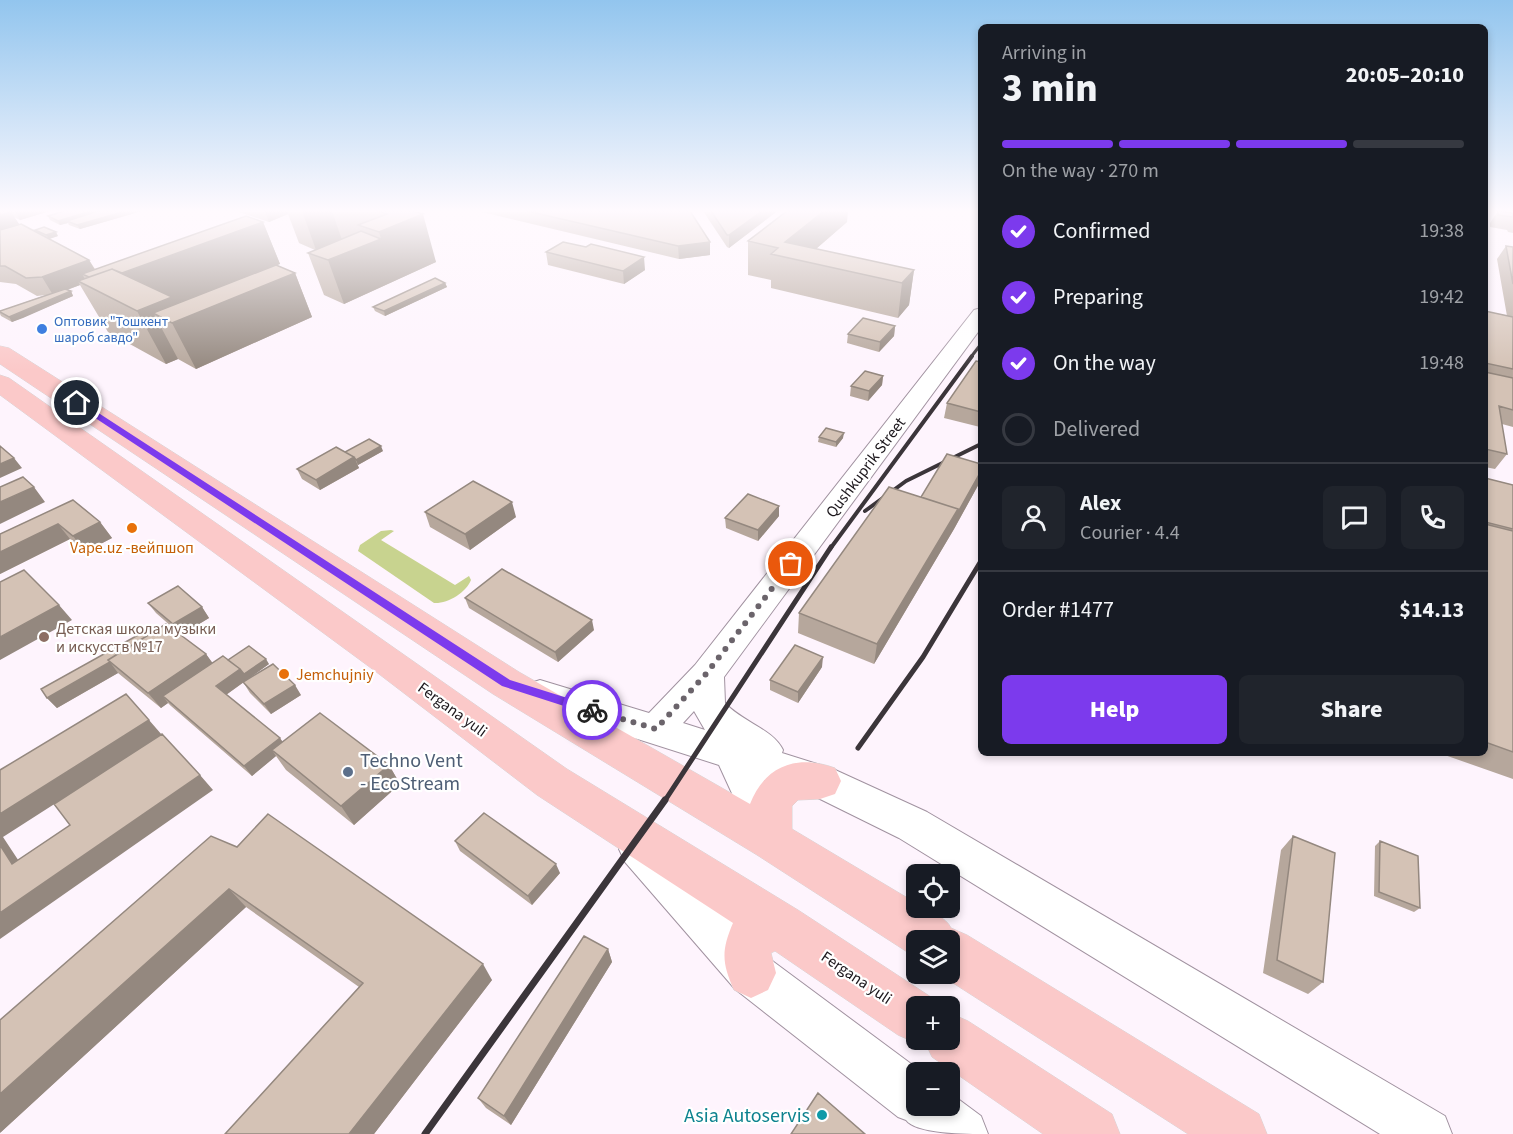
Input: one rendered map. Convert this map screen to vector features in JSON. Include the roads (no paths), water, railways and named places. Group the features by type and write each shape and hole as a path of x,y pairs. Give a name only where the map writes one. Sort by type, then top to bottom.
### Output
{"main road":[{"path":"0,353 506,683 773,841 916,930"},
{"name":"Fergana yuli","path":"0,384 388,661 552,782 781,927 906,1010"},
{"path":"773,841 768,815 770,803 775,794 784,786 795,782 807,779 820,781"},
{"path":"751,973 747,953 751,937 765,928 781,927"},
{"path":"960,958 1239,1134"},
{"path":"960,1046 1092,1134"}],"street":[{"name":"Qushkuprik Street","path":"656,729 706,674 978,318"},
{"path":"706,674 706,695 773,841"},
{"path":"506,683 656,729 724,738 913,825 1427,1134"},
{"path":"614,822 751,973 906,1091"},
{"path":"939,1116 963,1134"}],"railway":[{"path":"971,357 978,348"},
{"path":"830,549 972,356"},
{"path":"865,511 906,481 978,445"},
{"path":"664,802 831,547"},
{"path":"858,748 923,657 978,566"},
{"path":"425,1134 665,800"}],"place":[{"name":"Оптовик \"Тошкент шароб савдо\"","path":"42,329"},
{"name":"Vape.uz -вейпшоп","path":"132,528"},
{"name":"Детская школа музыки и искусств №17","path":"44,637"},
{"name":"Jemchujniy","path":"284,674"},
{"name":"Techno Vent - EcoStream","path":"348,772"},
{"name":"Asia Autoservis","path":"822,1115"}]}
